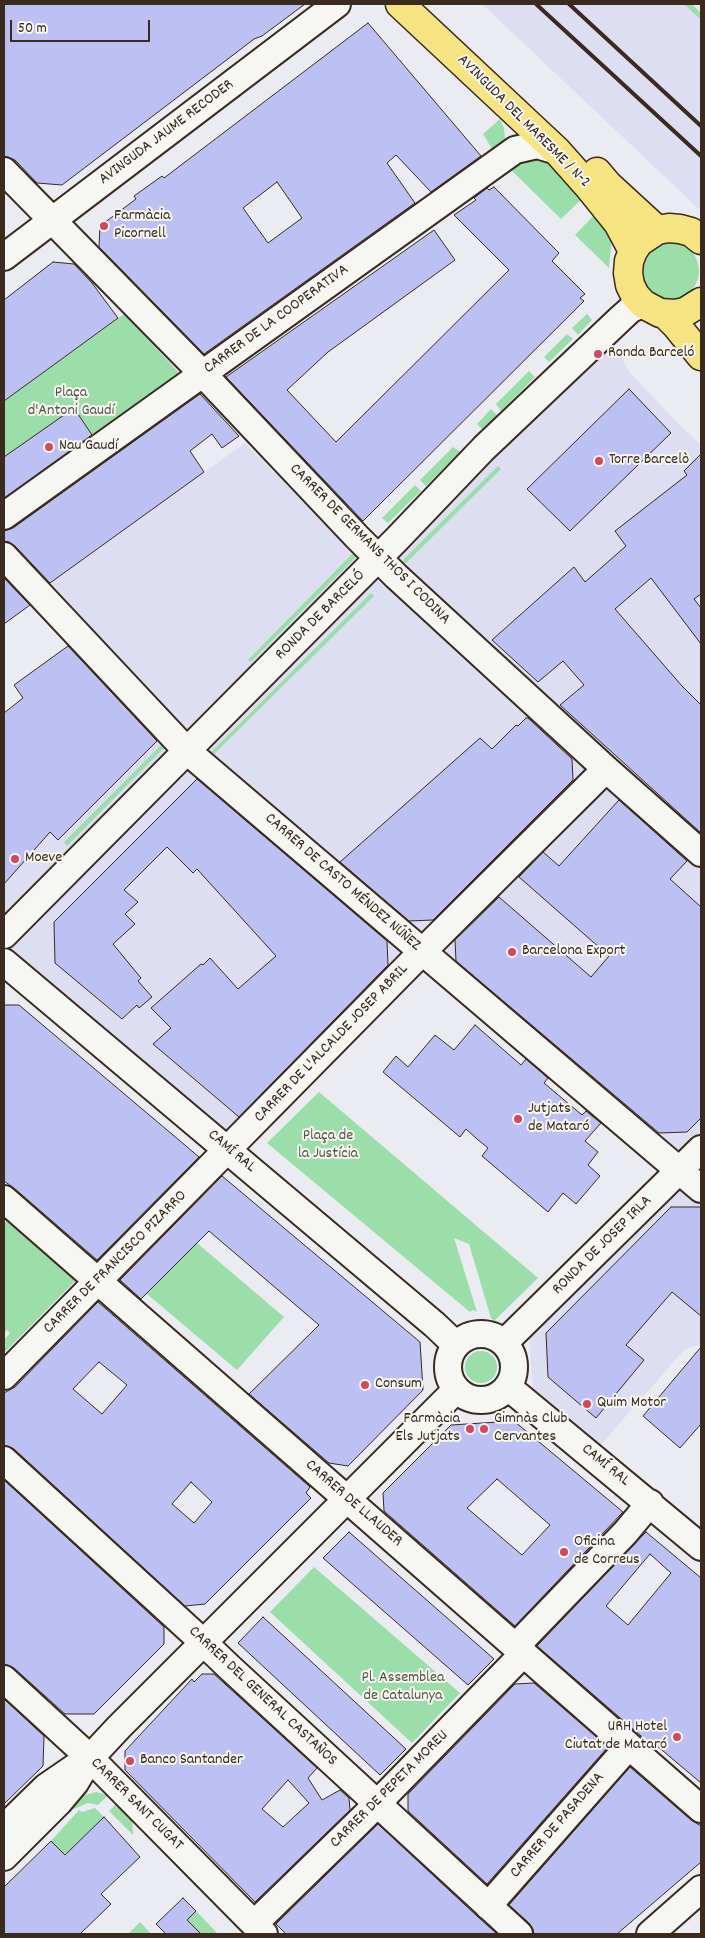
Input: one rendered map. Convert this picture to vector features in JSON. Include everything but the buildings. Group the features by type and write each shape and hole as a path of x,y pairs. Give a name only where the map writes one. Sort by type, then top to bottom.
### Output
{"main road":[{"name":"AVINGUDA DEL MARESME / N-2","path":"406,4 557,151 618,223 633,250"},
{"name":"AVINGUDA DEL MARESME / N-2","path":"406,4 569,138 608,185 657,230"},
{"path":"701,240 680,228 657,230 639,242 633,250 628,273 630,285 635,295 676,325 701,356"},
{"path":"654,309 685,312 701,302"},
{"path":"701,302 698,309 701,325"}],"street":[{"name":"AVINGUDA JAUME RECODER","path":"4,258 337,6"},
{"name":"CARRER DE LA COOPERATIVA","path":"4,516 515,150 537,145 557,151"},
{"name":"CARRER DE GERMANS THOS I CODINA","path":"4,171 203,374 378,558 606,769 701,853"},
{"name":"RONDA DE BARCELÓ","path":"4,934 378,558 491,441 631,309 654,309"},
{"name":"CARRER DE CASTO MÉNDEZ NÚÑEZ","path":"4,556 187,751 701,1189"},
{"name":"CARRER DE L'ALCALDE JOSEP ABRIL","path":"228,1150 422,952 606,769"},
{"name":"CAMÍ RAL","path":"4,962 456,1345"},
{"name":"RONDA DE JOSEP IRLA","path":"504,1343 701,1149"},
{"name":"CARRER DE FRANCISCO PIZARRO","path":"4,1376 228,1150"},
{"name":"CARRER DE LLAUDER","path":"5,1204 98,1281 701,1809"},
{"path":"480,1334 489,1335 504,1343 514,1364 508,1386 496,1398 482,1401 468,1398 456,1390 448,1373 448,1363 450,1354 456,1345 471,1335 480,1334"},
{"name":"CAMÍ RAL","path":"508,1386 701,1547"},
{"path":"4,1856 59,1802 75,1783 90,1758 119,1727 456,1390"},
{"name":"CARRER DEL GENERAL CASTAÑOS","path":"4,1460 204,1642 519,1934"},
{"name":"CARRER DE PEPETA MOREU","path":"259,1929 520,1650 650,1503"},
{"name":"CARRER SANT CUGAT","path":"4,1679 90,1758 259,1929"},
{"name":"CARRER DE PASADENA","path":"488,1906 629,1746"},
{"path":"4,1828 46,1787 66,1772 90,1758"},
{"path":"650,1934 701,1889"}],"shaded area":[{"path":"482,4 684,4 701,20 701,211"},
{"path":"607,331 630,373 701,445 701,1344 684,1350 591,1456 534,1408 528,1321 680,1171 423,952 228,1150 4,962 4,713 100,639 49,584 245,443 350,549 378,558"}],"green space":[{"path":"684,4 692,4 701,13 701,20"},
{"path":"500,119 504,128 504,145 494,152 483,134"},
{"path":"513,156 546,158 583,198 561,219 503,162"},
{"path":"596,213 612,237 609,268 575,235"},
{"path":"664,242 676,242 691,250 699,265 699,277 691,292 676,300 664,300 649,292 641,277 641,265 649,250"},
{"name":"Plaça d'Antoni Gaudí","path":"124,314 181,375 4,503 4,401"},
{"path":"587,314 592,320 578,335 572,328"},
{"path":"567,334 573,339 549,362 544,357"},
{"path":"529,371 535,377 501,411 496,404"},
{"path":"491,409 497,415 482,429 477,424"},
{"path":"453,447 460,452 426,486 420,480"},
{"path":"498,466 501,469 401,568 401,563 407,556"},
{"path":"415,485 421,491 388,523 382,518"},
{"path":"355,551 357,553 356,557 251,662 248,660"},
{"path":"371,593 374,596 210,758 210,753"},
{"path":"161,745 164,748 67,846 64,842"},
{"name":"Plaça de la Justícia","path":"319,1092 538,1278 494,1321 491,1318 469,1244 454,1238 477,1312 473,1310 470,1312 267,1143"},
{"path":"7,1220 76,1280 4,1353 6,1346 4,1340 10,1333 7,1330 4,1333 4,1224"},
{"path":"197,1243 284,1317 237,1370 147,1294"},
{"path":"481,1351 493,1355 497,1367 493,1379 481,1383 469,1379 465,1367 469,1355"},
{"name":"Pl. Assemblea de Catalunya","path":"314,1567 460,1693 412,1743 270,1612"},
{"path":"96,1792 108,1795 98,1805 88,1803 74,1809 70,1803 81,1796"},
{"path":"118,1802 132,1813 133,1835 109,1811"},
{"path":"95,1808 104,1817 67,1853 63,1854 51,1841 79,1810 82,1812"},
{"path":"196,1911 218,1934 201,1934 187,1920"},
{"path":"140,1922 151,1934 128,1934"}],"railway":[{"path":"536,4 701,156"},
{"path":"569,4 701,126"}],"place":[{"name":"Farmàcia Picornell","path":"104,226"},
{"name":"Ronda Barceló","path":"598,354"},
{"name":"Nau Gaudí","path":"49,447"},
{"name":"Torre Barcelò","path":"599,461"},
{"name":"Moeve","path":"15,859"},
{"name":"Barcelona Export","path":"512,952"},
{"name":"Jutjats de Mataró","path":"518,1119"},
{"name":"Consum","path":"365,1385"},
{"name":"Quim Motor","path":"587,1404"},
{"name":"Farmàcia Els Jutjats","path":"470,1429"},
{"name":"Gimnàs Club Cervantes","path":"484,1429"},
{"name":"Oficina de Correus","path":"564,1552"},
{"name":"URH Hotel Ciutat de Mataró","path":"677,1737"},
{"name":"Banco Santander","path":"130,1761"}]}
